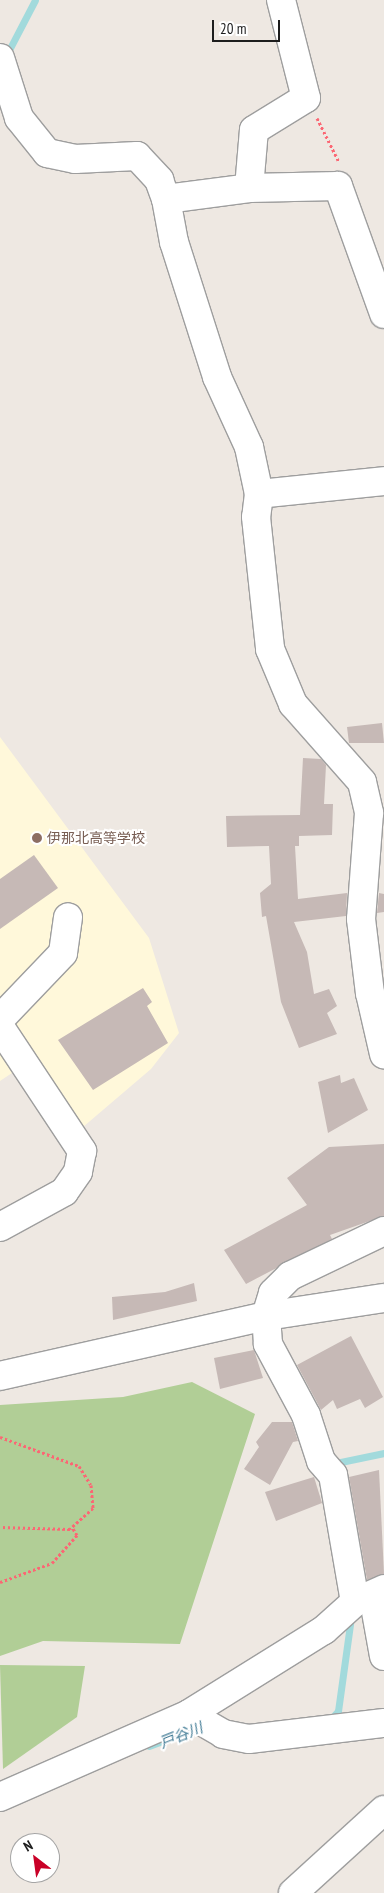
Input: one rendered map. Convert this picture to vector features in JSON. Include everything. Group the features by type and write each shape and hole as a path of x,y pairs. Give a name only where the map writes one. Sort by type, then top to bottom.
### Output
{"street":[{"path":"249,188 254,130 306,98 281,0"},
{"path":"0,58 9,120 47,153 76,159 138,156 159,180 166,199 174,242 217,377 249,447 259,494 256,517 270,649 293,704 362,782 369,813 361,919 370,993 384,1054"},
{"path":"166,199 340,176 379,281 384,314"},
{"path":"259,494 384,481"},
{"path":"0,1019 63,953 68,916"},
{"path":"0,1027 82,1151 78,1172 64,1192 0,1227"},
{"path":"384,1231 290,1276 273,1293 266,1316 268,1344 306,1415 327,1468 371,1595 384,1656"},
{"path":"0,1376 266,1316 384,1298"},
{"path":"0,1797 199,1721 371,1595"},
{"path":"199,1721 249,1739 384,1723"},
{"path":"293,1893 384,1810"}],"path":[{"path":"306,98 340,176"},
{"path":"0,1437 79,1466 91,1485 93,1508 72,1527 0,1527"},
{"path":"0,1582 52,1563 77,1535 72,1527"}],"shaded area":[{"name":"伊那北高等学校","path":"0,737 149,938 179,1033 151,1069 83,1127 36,1057 0,1081"}],"green space":[{"path":"192,1382 255,1414 180,1644 43,1641 0,1656 0,1405 123,1397"},
{"path":"0,1665 85,1666 77,1717 3,1769"}],"building":[{"path":"382,723 384,743 349,743 347,727"},
{"path":"303,758 321,759 326,765 324,804 333,804 332,835 299,836 299,846 295,846 298,899 347,893 346,916 294,922 307,952 314,994 329,989 337,1006 327,1013 337,1034 299,1048 281,1002 266,916 262,917 260,893 271,884 269,846 227,847 226,816 300,815"},
{"path":"34,855 58,888 0,929 0,879"},
{"path":"379,893 384,894 384,912 377,913"},
{"path":"143,988 152,1002 147,1006 168,1043 93,1090 58,1040"},
{"path":"340,1075 341,1083 354,1078 368,1110 328,1133 318,1082"},
{"path":"384,1144 384,1216 330,1235 332,1239 246,1284 224,1250 307,1205 287,1178 329,1147"},
{"path":"194,1283 197,1301 113,1320 112,1297 165,1292"},
{"path":"351,1336 383,1397 365,1408 360,1399 337,1409 333,1400 321,1410 297,1365"},
{"path":"254,1350 263,1378 220,1389 214,1358"},
{"path":"272,1422 292,1422 298,1441 293,1442 270,1485 244,1469 259,1447 256,1442"},
{"path":"379,1470 384,1574 367,1580 349,1477"},
{"path":"314,1477 322,1503 276,1521 265,1492"}],"waterway":[{"path":"9,50 35,0"},
{"name":"戸谷川","path":"331,1464 384,1453"},
{"name":"戸谷川","path":"329,1721 338,1711 350,1624"},
{"name":"戸谷川","path":"149,1746 197,1728"}],"place":[{"name":"伊那北高等学校","path":"37,838"}]}
